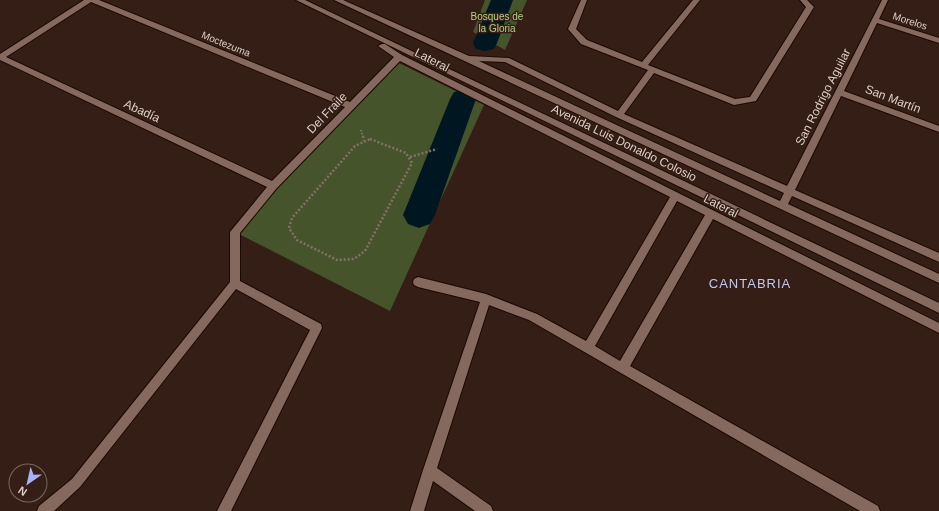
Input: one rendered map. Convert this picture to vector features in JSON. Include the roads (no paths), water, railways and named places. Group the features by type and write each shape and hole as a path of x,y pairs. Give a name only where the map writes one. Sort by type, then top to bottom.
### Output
{"street":[{"path":"0,57 89,0"},
{"name":"Moctezuma","path":"93,0 351,106"},
{"name":"Avenida Luis Donaldo Colosio","path":"299,0 939,308"},
{"name":"Avenida Luis Donaldo Colosio","path":"337,0 466,58 939,279"},
{"path":"584,0 572,29 584,42 734,102 753,99 810,7 803,0"},
{"path":"643,66 697,0"},
{"name":"San Rodrigo Aguilar","path":"782,206 885,0"},
{"name":"Morelos","path":"875,20 939,41"},
{"name":"Lateral","path":"369,34 383,47 399,57 939,328"},
{"name":"Abadía","path":"0,57 273,186"},
{"name":"Del Fraile","path":"235,283 235,232 273,186 399,57"},
{"path":"466,58 506,60 619,115 939,258"},
{"path":"619,115 652,70"},
{"name":"San Martín","path":"839,92 939,129"},
{"path":"588,348 675,196"},
{"path":"622,369 711,214"},
{"path":"418,282 486,299 533,317 873,511"},
{"path":"51,509 76,483 235,283 317,328 224,511"},
{"path":"417,511 429,470 486,299"},
{"path":"429,470 486,511"}],"waterway":[{"path":"485,43 502,0"},
{"path":"419,215 463,99"}],"district":[{"name":"CANTABRIA","path":"750,283"}],"park label":[{"name":"Bosques de la Gloria","path":"497,22"}]}
